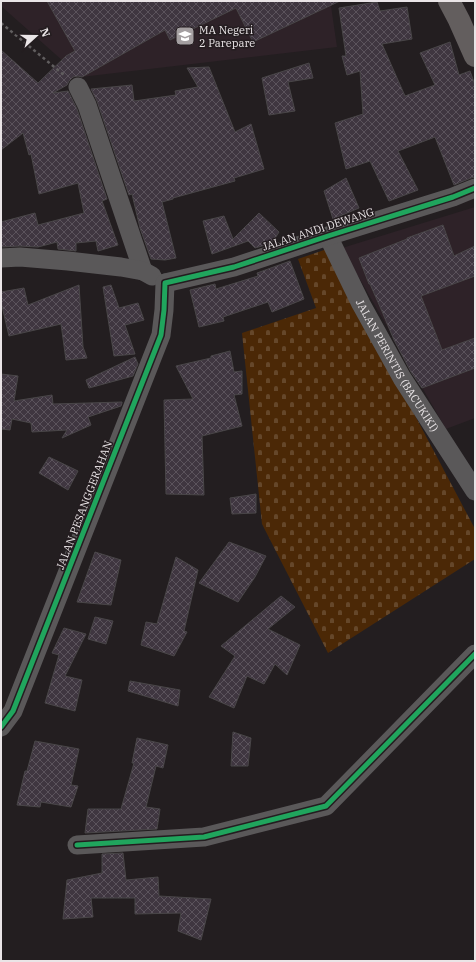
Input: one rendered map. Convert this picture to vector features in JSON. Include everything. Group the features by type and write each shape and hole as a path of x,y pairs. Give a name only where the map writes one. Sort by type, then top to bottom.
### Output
{"main road":[{"path":"449,1 475,56"}],"street":[{"path":"78,87 87,106 144,271"},
{"name":"JALAN ANDI DEWANG","path":"166,283 234,267 453,197 475,188"},
{"name":"JALAN PERINTIS (BACUKIKI)","path":"328,236 361,304 402,378 475,492"},
{"path":"1,258 20,257 121,267 144,271 166,283"},
{"name":"JALAN PESANGGERAHAN","path":"1,727 13,711 161,335 166,283"},
{"path":"77,845 204,837 326,806 475,654"}],"path":[{"path":"1,23 78,87"}],"shaded area":[{"name":"MA Negeri 2 Parepare","path":"1,1 339,1 331,6 337,47 81,77 1,6"},
{"path":"475,207 475,418 446,429 342,248"}],"green space":[{"path":"327,249 475,529 475,559 328,653 262,524 242,333 316,308 298,259"}],"building":[{"path":"47,1 340,1 253,42 236,8 170,40 165,30 82,77 73,77 67,85 53,93 68,91 77,109 107,199 102,201 118,245 98,251 96,241 76,243 76,251 58,249 57,242 38,247 1,247 1,222 35,213 38,225 84,213 78,183 39,194 31,154 29,155 23,133 1,150 1,50 38,83 66,56 75,51"},
{"path":"377,2 380,11 407,7 412,39 382,44 405,96 435,85 420,53 450,42 459,75 470,71 475,85 475,177 454,185 435,137 398,151 418,190 389,201 370,161 346,169 335,123 363,114 360,71 347,75 342,56 346,56 339,8"},
{"path":"309,63 313,78 288,82 295,111 269,115 262,78"},
{"path":"209,67 235,132 251,124 264,169 234,178 235,181 162,202 176,258 165,260 151,259 140,228 132,194 129,195 97,101 91,89 132,85 134,101 176,95 175,91 198,87 187,68"},
{"path":"346,178 359,208 333,219 324,191"},
{"path":"259,213 279,232 272,243 255,248 248,241 212,254 203,221 224,216 233,239"},
{"path":"443,225 454,256 475,246 475,276 421,296 442,350 475,338 475,368 422,388 411,372 394,340 359,258"},
{"path":"290,261 304,299 272,312 268,302 223,317 224,321 199,327 190,290 215,284 216,289 258,276 257,273"},
{"path":"79,285 83,347 87,358 66,360 61,324 9,336 1,302 1,292 24,288 28,305"},
{"path":"111,285 119,308 138,303 144,320 125,325 135,354 114,356 103,287"},
{"path":"230,351 234,372 242,371 242,394 234,395 242,426 202,436 204,495 166,494 164,400 193,399 176,366 211,358 211,356"},
{"path":"135,357 138,364 133,376 89,388 86,380"},
{"path":"1,374 18,376 14,401 52,395 53,404 122,403 121,406 88,417 91,425 62,438 67,430 32,432 31,423 12,419 10,430 1,429"},
{"path":"49,457 78,471 68,490 39,473"},
{"path":"256,494 256,513 232,514 230,498"},
{"path":"229,542 266,556 255,577 238,602 199,583"},
{"path":"95,552 121,560 111,605 77,602"},
{"path":"176,557 198,570 184,631 187,632 174,656 141,645 146,622 157,624"},
{"path":"281,596 295,607 268,629 300,645 287,675 275,664 264,684 247,676 234,708 209,697 235,656 221,646"},
{"path":"95,617 113,621 106,644 88,639"},
{"path":"64,628 86,634 65,676 82,680 75,711 45,703 59,655 52,653"},
{"path":"130,681 180,690 178,706 128,691"},
{"path":"233,732 251,738 248,766 231,766"},
{"path":"137,738 168,745 163,768 156,766 146,807 160,809 157,829 85,833 88,809 121,809 134,763 132,763"},
{"path":"35,741 79,749 71,785 78,786 71,807 41,802 40,807 17,805 25,771 27,771"},
{"path":"123,853 126,880 158,877 159,896 211,899 201,940 178,931 181,913 135,914 135,898 91,898 93,917 63,919 67,880 102,873 102,854"}],"cycle path":[{"path":"1,727 13,711 161,335 165,283 234,267 453,197 475,188"},
{"path":"77,845 204,837 326,806 475,654"}],"place":[{"name":"MA Negeri 2 Parepare","path":"185,36"}]}
